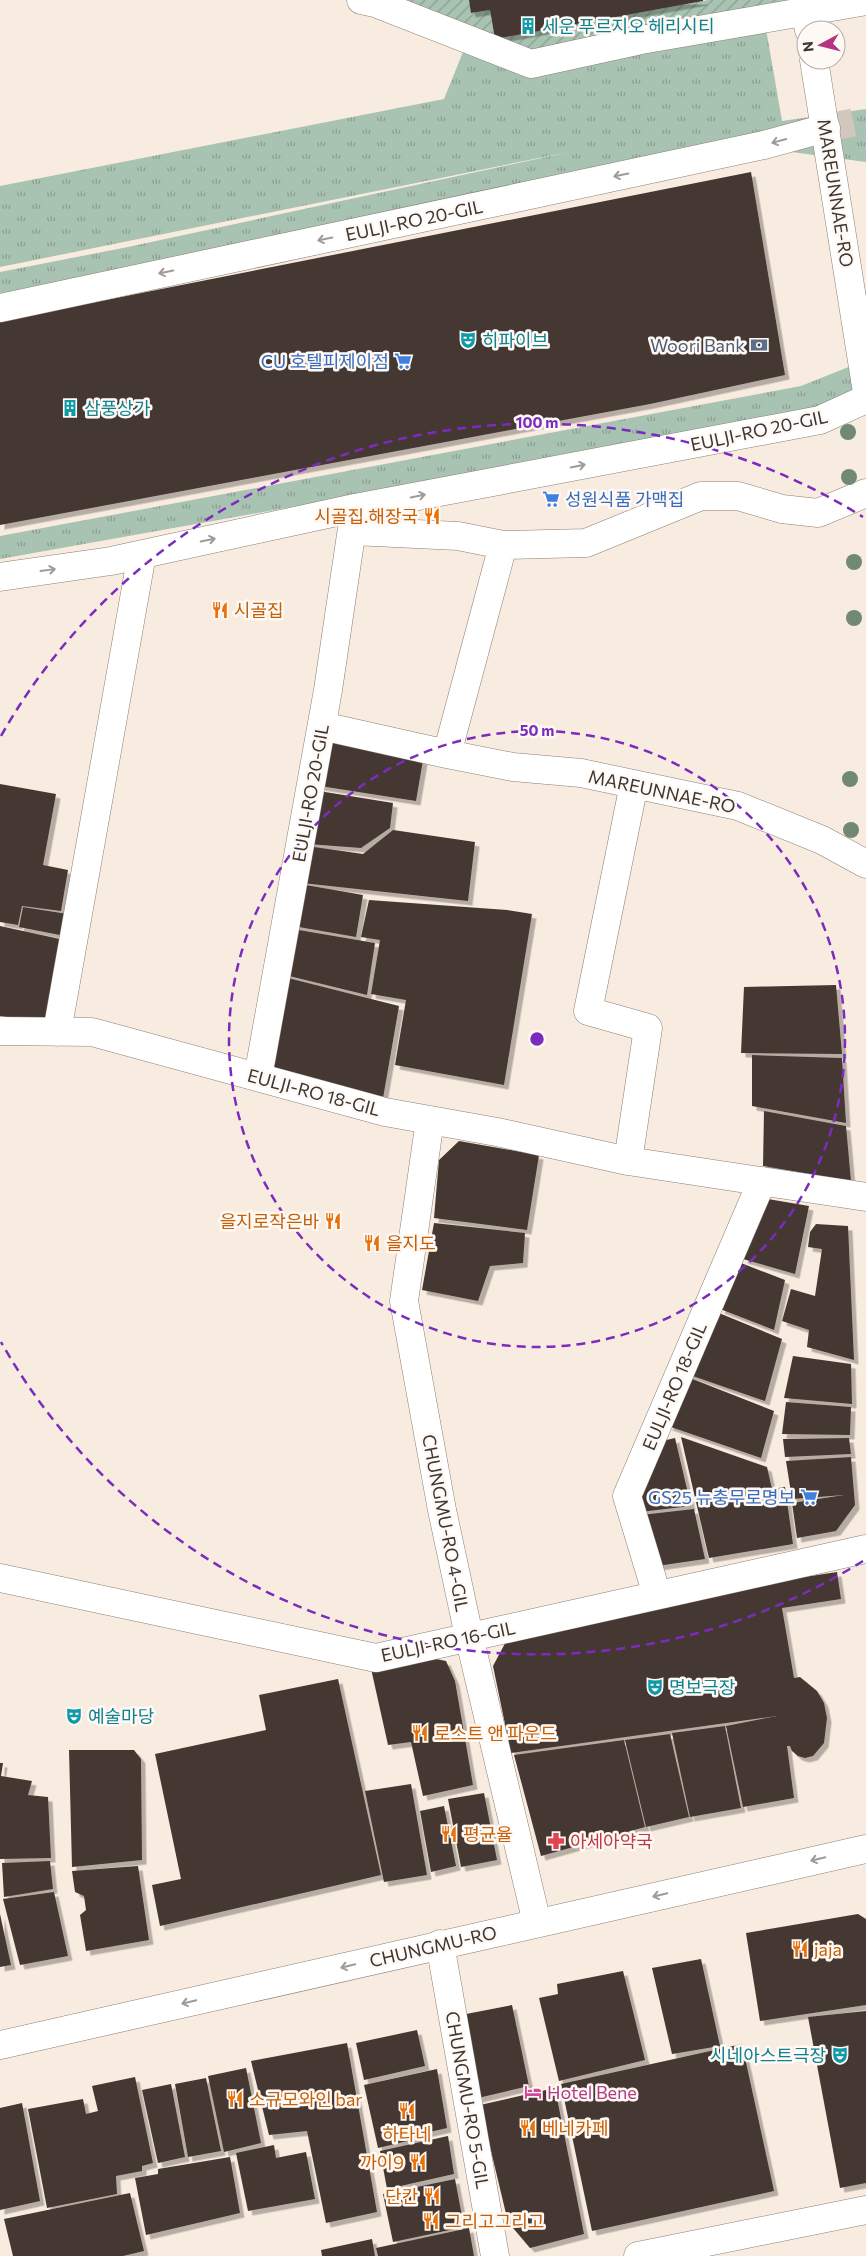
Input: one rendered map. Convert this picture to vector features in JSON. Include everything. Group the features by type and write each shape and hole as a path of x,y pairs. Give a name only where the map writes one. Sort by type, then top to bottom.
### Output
{"street":[{"path":"360,0 374,3 531,64 642,40 806,13 866,1"},
{"name":"MAREUNNAE-RO","path":"816,70 866,386"},
{"name":"EULJI-RO 20-GIL","path":"0,308 764,145 826,128"},
{"name":"EULJI-RO 20-GIL","path":"0,577 111,561 142,554 354,520 820,420 866,399"},
{"path":"354,520 458,536 503,546 586,544 701,496 738,496 782,509 818,513 866,493"},
{"name":"EULJI-RO 20-GIL","path":"258,1076 322,726 354,520"},
{"path":"447,754 503,546"},
{"path":"57,1032 142,554"},
{"name":"MAREUNNAE-RO","path":"322,726 513,767 581,773 738,806 822,840 866,864"},
{"path":"628,1160 648,1028 588,1011 634,784"},
{"name":"EULJI-RO 18-GIL","path":"0,1031 92,1032 385,1112 497,1132 628,1160 866,1197"},
{"name":"CHUNGMU-RO 4-GIL","path":"430,1120 404,1301 442,1510 469,1636 536,1923"},
{"name":"EULJI-RO 18-GIL","path":"657,1595 627,1496 762,1181"},
{"name":"EULJI-RO 16-GIL","path":"0,1578 376,1658 866,1549"},
{"name":"CHUNGMU-RO","path":"0,2045 866,1849"},
{"name":"CHUNGMU-RO 5-GIL","path":"440,1944 495,2256"},
{"path":"638,2256 866,2210"}],"green space":[{"path":"376,0 469,0 472,13 490,10 495,39 708,0 803,0 531,64"},
{"path":"765,23 782,121 866,109 866,162 732,144 0,299 0,272 128,247 569,152 0,267 0,186 444,99 467,42"},
{"path":"866,360 866,394 814,408 381,491 0,559 0,536 801,386"}],"building":[{"name":"세운 푸르지오 헤리시티","path":"469,0 703,1 495,39 490,10 471,13"},
{"path":"751,172 785,375 650,404 0,525 0,321"},
{"path":"330,737 423,760 416,801 320,786"},
{"path":"0,784 56,794 43,865 68,870 61,911 22,906 18,925 0,922"},
{"path":"319,791 393,803 390,828 361,848 308,844"},
{"path":"393,830 475,842 468,901 302,883 307,846 363,854"},
{"path":"300,884 363,895 356,937 293,926"},
{"path":"369,900 507,910 532,914 504,1085 395,1065 406,1000 371,994 380,940 361,937"},
{"path":"23,907 74,915 70,937 19,927"},
{"path":"0,926 69,941 54,1023 0,1016"},
{"path":"293,929 375,943 367,995 285,975"},
{"path":"284,977 399,1006 382,1104 268,1073"},
{"path":"836,985 842,1054 741,1053 744,987"},
{"path":"752,1055 842,1058 846,1123 752,1106"},
{"path":"764,1111 846,1126 851,1181 763,1166"},
{"path":"459,1141 539,1155 527,1230 434,1218 439,1160"},
{"path":"762,1198 809,1206 795,1274 743,1259"},
{"path":"434,1223 525,1233 523,1263 490,1266 478,1301 422,1290"},
{"path":"816,1224 848,1226 854,1360 807,1347 809,1330 782,1321 791,1289 815,1296 822,1249 808,1247 810,1232"},
{"path":"741,1263 785,1280 774,1330 720,1309"},
{"path":"719,1313 782,1339 765,1401 687,1374"},
{"path":"793,1356 851,1364 852,1404 784,1398"},
{"path":"690,1378 774,1411 761,1458 668,1426"},
{"path":"786,1402 851,1407 850,1435 782,1434"},
{"path":"681,1437 767,1467 772,1489 785,1487 793,1544 709,1558"},
{"path":"675,1438 691,1506 640,1512 637,1496 658,1442"},
{"path":"849,1438 851,1454 785,1457 783,1439"},
{"path":"851,1457 855,1505 836,1531 797,1538 792,1503 844,1495 792,1499 786,1461"},
{"path":"694,1509 705,1559 657,1566 641,1515"},
{"name":"명보극장","path":"837,1572 841,1599 782,1608 794,1678 800,1677 817,1691 824,1703 827,1718 824,1743 813,1756 805,1758 798,1756 792,1751 790,1746 787,1746 794,1798 743,1807 726,1726 777,1716 511,1753 493,1666 510,1634 778,1581"},
{"path":"421,1656 446,1661 455,1681 473,1785 423,1796 411,1742 388,1745 370,1664"},
{"path":"338,1679 381,1875 160,1926 152,1885 181,1879 155,1754 266,1730 259,1695"},
{"path":"725,1726 741,1808 690,1817 672,1733"},
{"path":"670,1734 689,1817 646,1827 625,1740"},
{"path":"624,1740 645,1827 541,1856 514,1755"},
{"path":"69,1750 134,1750 141,1759 142,1860 72,1867"},
{"path":"0,1763 3,1763 1,1776 32,1781 28,1795 48,1797 51,1858 0,1859"},
{"path":"411,1784 427,1875 384,1882 365,1791"},
{"path":"484,1793 497,1860 461,1867 448,1799"},
{"path":"444,1806 456,1866 431,1872 420,1811"},
{"path":"50,1861 53,1889 4,1897 2,1863"},
{"path":"138,1866 149,1940 86,1951 80,1915 86,1910 84,1896 75,1892 72,1871"},
{"path":"54,1892 68,1956 20,1965 3,1899"},
{"path":"0,1914 11,1965 0,1967"},
{"path":"858,1914 866,1919 866,2005 760,2021 746,1933"},
{"path":"701,1959 720,2046 672,2054 652,1968"},
{"path":"623,1971 645,2060 559,2081 539,1998 558,1994 557,1984"},
{"path":"512,2005 529,2086 478,2098 461,2015"},
{"path":"866,2011 866,2183 840,2188 808,2017"},
{"path":"417,2030 425,2066 364,2080 356,2043"},
{"path":"347,2043 377,2212 326,2223 307,2131 269,2135 251,2061"},
{"path":"742,2044 774,2191 592,2231 561,2084"},
{"path":"246,2068 261,2143 224,2152 208,2076"},
{"path":"437,2069 447,2128 421,2134 420,2138 378,2148 364,2085"},
{"path":"135,2077 153,2163 142,2166 142,2171 116,2176 117,2194 47,2208 28,2109 83,2099 86,2114 98,2111 92,2086"},
{"path":"206,2078 221,2151 188,2157 175,2084"},
{"path":"171,2084 185,2157 158,2163 142,2090"},
{"path":"555,2088 584,2234 530,2248 508,2222 480,2105"},
{"path":"22,2103 40,2201 0,2210 0,2108"},
{"path":"448,2136 454,2174 387,2189 380,2151"},
{"path":"274,2145 276,2158 306,2152 315,2199 248,2211 236,2153"},
{"path":"230,2157 240,2213 146,2235 135,2178 158,2174 158,2169"},
{"path":"455,2179 464,2227 393,2242 383,2194"},
{"path":"130,2193 144,2251 123,2256 13,2256 4,2219"},
{"path":"469,2228 474,2256 378,2256 376,2248"},
{"path":"372,2239 375,2256 322,2256 321,2250"}],"tunnel":[{"path":"826,128 866,120"}],"place":[{"name":"세운 푸르지오 헤리시티","path":"528,26"},
{"name":"히파이브","path":"468,340"},
{"name":"Woori Bank","path":"759,345"},
{"name":"CU 호텔피제이점","path":"403,361"},
{"name":"삼풍상가","path":"70,408"},
{"name":"성원식품 가맥집","path":"551,499"},
{"name":"시골집.해장국","path":"432,516"},
{"name":"시골집","path":"220,610"},
{"name":"을지로작은바","path":"333,1221"},
{"name":"을지도","path":"372,1243"},
{"name":"GS25 뉴충무로명보","path":"809,1497"},
{"name":"명보극장","path":"655,1687"},
{"name":"예술마당","path":"74,1716"},
{"name":"로스트 앤 파운드","path":"420,1733"},
{"name":"평균율","path":"449,1834"},
{"name":"아세아약국","path":"556,1841"},
{"name":"jaja","path":"800,1949"},
{"name":"시네아스트극장","path":"840,2055"},
{"name":"Hotel Bene","path":"533,2092"},
{"name":"소규모와인 bar","path":"235,2099"},
{"name":"하타네","path":"407,2111"},
{"name":"베네카페","path":"528,2128"},
{"name":"까이9","path":"418,2162"},
{"name":"단칸","path":"432,2196"},
{"name":"그리고그리고","path":"431,2221"}]}
